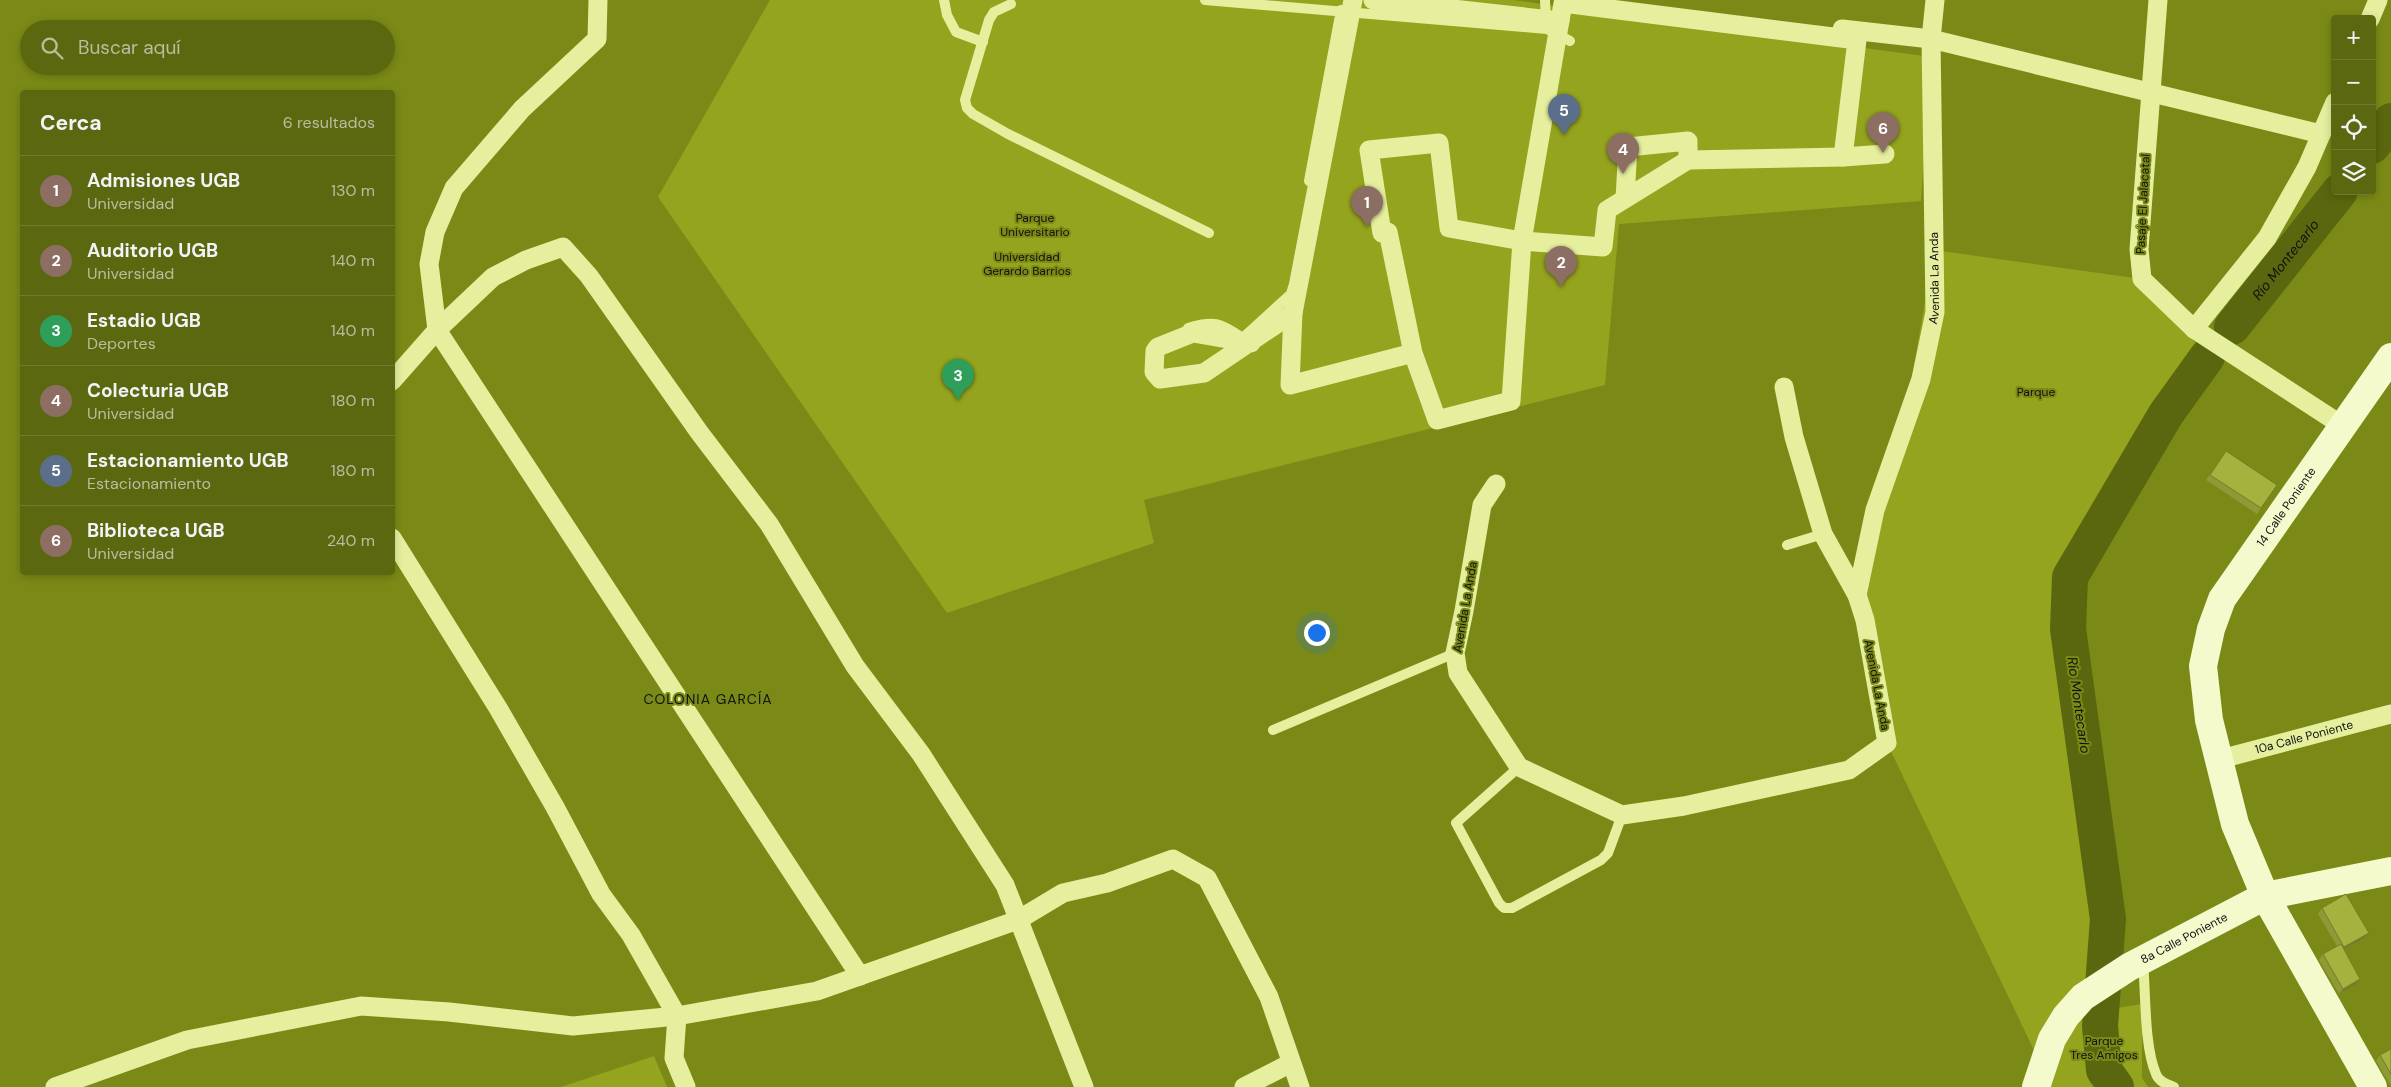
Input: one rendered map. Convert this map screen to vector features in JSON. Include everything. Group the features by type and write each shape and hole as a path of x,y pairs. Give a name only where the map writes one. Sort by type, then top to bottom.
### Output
{"street":[{"path":"598,0 597,39 522,109 454,188 435,232 429,264 437,330 860,976"},
{"path":"1374,0 1556,29"},
{"path":"1597,0 1931,39 2321,134"},
{"name":"Avenida La Anda","path":"1622,815 1684,806 1849,770 1888,743 1865,620 1857,595 1875,510 1921,380 1935,312 1931,39 1935,0"},
{"name":"Pasaje El Jalacatal","path":"2158,0 2139,249 2142,279 2194,329 2343,426"},
{"path":"2372,15 2378,0"},
{"path":"1843,157 1858,40 1563,3 1556,29 1522,241 1511,401 1437,420 1413,353 1388,232 1382,233 1369,150 1439,144 1450,228 1522,241 1603,247 1607,210 1688,160 1843,157 1885,154"},
{"path":"1348,7 1293,313 1290,385 1413,353"},
{"path":"2194,329 2267,238 2307,167 2334,105"},
{"path":"1625,198 1628,147 1688,142 1688,160"},
{"path":"395,378 437,330 493,277 526,260 563,247 589,276 699,432 769,524 854,666 921,754 1005,885 1084,1087"},
{"path":"1245,340 1193,333 1158,347 1154,351 1159,375 1204,373 1245,340 1293,313"},
{"name":"14 Calle Poniente","path":"2373,1087 2265,896 2234,824 2217,760 2209,720 2203,666 2211,628 2222,599 2391,357"},
{"path":"1784,387 1794,438 1823,534 1857,595"},
{"name":"Avenida La Anda","path":"1496,484 1482,504 1455,653 1458,673 1519,768"},
{"path":"395,543 498,708 556,807 601,894 631,935 677,1016 674,1058 686,1087"},
{"name":"10a Calle Poniente","path":"2217,760 2391,714"},
{"path":"1519,768 1622,815"},
{"path":"55,1087 187,1040 361,1006 449,1012 573,1026 677,1016 817,991 1018,920 1063,893 1107,883 1173,859 1207,878 1269,997 1300,1087"},
{"name":"8a Calle Poniente","path":"2036,1087 2052,1039 2066,1016 2083,997 2136,963 2265,896 2391,871"},
{"path":"1244,1087 1292,1063"}],"lane":[{"path":"944,0 947,15 956,32 983,42"},
{"path":"1205,0 1348,7 1556,29 1545,0"},
{"path":"1011,4 994,12 989,20 965,100 967,108 973,114 1008,134 1208,233"},
{"path":"1245,340 1291,294 1297,275 1312,161 1348,7"},
{"path":"1788,545 1823,534"},
{"path":"1273,730 1455,653"},
{"path":"1519,768 1456,823 1499,903 1504,908 1512,908 1601,860 1608,852 1622,815"},
{"path":"2136,963 2156,1075 2162,1083 2174,1087"}],"green space":[{"name":"Universidad Gerardo Barrios","path":"770,0 1513,0 1931,57 1921,201 1619,224 1605,385 1144,500 1154,543 947,613 658,197"},
{"name":"Parque","path":"1934,250 2142,279 2207,357 2128,478 2070,577 2086,747 2108,919 2083,997 2074,1015 2142,1004 2142,1078 2148,1087 2040,1087 2042,1067 1887,743 1861,570 1900,446"},
{"path":"654,1056 667,1087 561,1087"}],"building":[{"path":"2226,451 2277,485 2261,508 2210,475"},
{"path":"2346,894 2369,933 2344,947 2322,908"},
{"path":"2341,944 2360,979 2343,989 2323,954"},
{"path":"2391,1049 2391,1074 2380,1055"}],"waterway":[{"name":"Río Montecarlo","path":"2376,141 2391,121"},
{"name":"Río Montecarlo","path":"2232,327 2337,195"},
{"name":"Río Montecarlo","path":"2116,1087 2104,1070 2100,1026 2108,919 2068,629 2070,577 2166,414 2207,357"}],"place":[{"name":"Estacionamiento UGB","path":"1564,135"},
{"name":"Biblioteca UGB","path":"1883,153"},
{"name":"Colecturia UGB","path":"1623,174"},
{"name":"Admisiones UGB","path":"1367,227"},
{"name":"Auditorio UGB","path":"1561,287"},
{"name":"Estadio UGB","path":"958,400"}],"district":[{"name":"COLONIA GARCÍA","path":"708,699"}],"park label":[{"name":"Parque Universitario","path":"1035,225"},
{"name":"Parque Tres Amigos","path":"2104,1048"}]}
